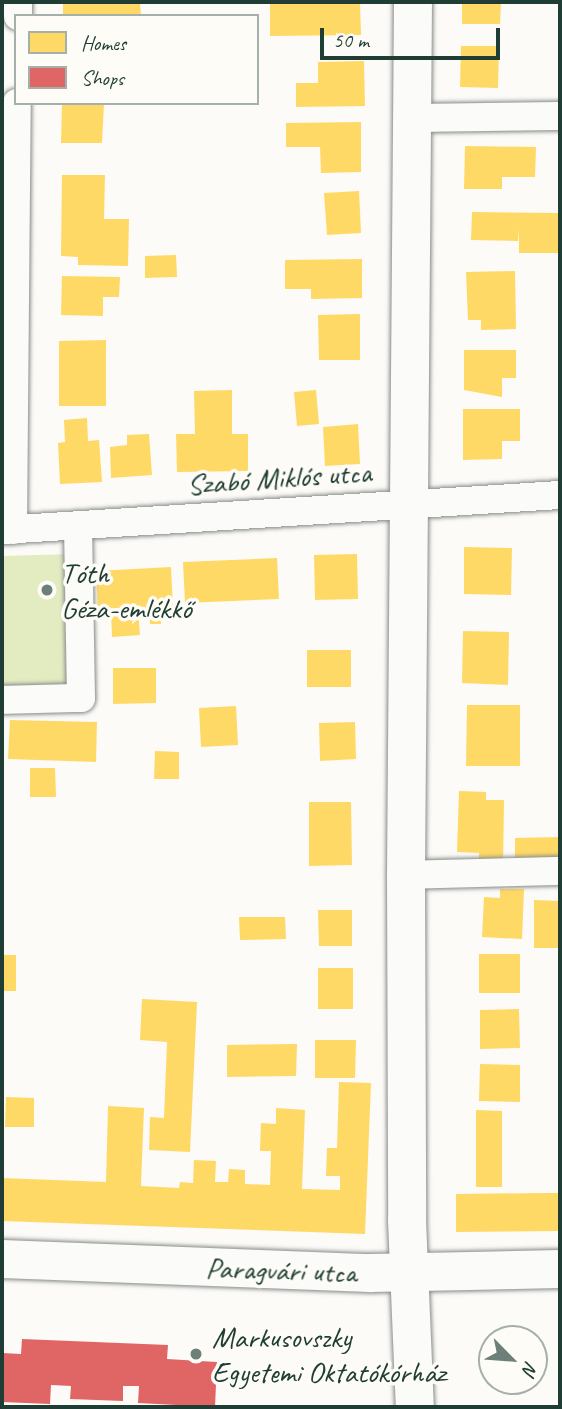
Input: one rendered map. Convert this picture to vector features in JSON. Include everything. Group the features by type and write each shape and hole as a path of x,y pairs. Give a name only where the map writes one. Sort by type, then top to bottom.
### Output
{"street":[{"path":"413,2 412,502 406,875 410,1273 415,1407"},
{"path":"8,530 17,105"},
{"path":"412,118 560,116"},
{"name":"Szabó Miklós utca","path":"8,530 412,502 560,495"},
{"path":"2,700 81,698 78,526"},
{"path":"406,875 560,871"},
{"name":"Paragvári utca","path":"2,1259 410,1273 560,1269"}],"green space":[{"path":"74,554 78,694 2,696 2,556"}],"building: Homes":[{"path":"63,2 140,2 141,14 63,14"},
{"path":"270,2 360,2 361,35 270,36"},
{"path":"462,2 501,2 500,24 462,24"},
{"path":"461,46 499,46 498,88 460,87"},
{"path":"364,61 365,106 296,107 296,83 318,83 318,62"},
{"path":"62,105 104,105 102,143 61,143"},
{"path":"361,122 361,172 321,173 320,147 286,147 286,123"},
{"path":"465,146 536,147 535,177 502,177 502,189 464,189"},
{"path":"62,175 105,175 104,219 129,219 128,266 78,265 78,257 61,256"},
{"path":"359,191 361,233 327,235 324,193"},
{"path":"472,212 560,213 560,253 519,253 519,229 518,241 471,240"},
{"path":"176,255 177,277 145,278 145,256"},
{"path":"362,259 362,298 311,299 311,289 285,289 285,260"},
{"path":"515,271 516,329 481,330 481,320 468,320 466,272"},
{"path":"62,276 120,277 119,297 103,297 103,316 61,315"},
{"path":"360,314 360,360 319,360 318,315"},
{"path":"106,340 106,406 59,406 59,341"},
{"path":"464,350 516,350 516,378 502,378 502,397 464,390"},
{"path":"232,390 232,434 248,434 248,471 177,472 176,434 195,434 194,391"},
{"path":"316,390 319,424 297,426 294,392"},
{"path":"463,409 520,409 520,441 502,441 502,459 463,460"},
{"path":"87,418 88,441 99,440 102,482 60,484 58,443 65,442 64,420"},
{"path":"358,424 360,464 325,466 323,427"},
{"path":"149,434 152,475 111,478 110,447 127,445 127,435"},
{"path":"464,547 512,548 511,595 464,594"},
{"path":"357,554 358,599 315,600 314,555"},
{"path":"277,558 279,599 185,603 183,562"},
{"path":"171,567 173,608 161,609 161,624 150,624 149,609 138,610 140,635 112,637 111,611 98,612 96,571"},
{"path":"463,631 509,632 508,685 462,683"},
{"path":"307,650 351,650 351,687 307,687"},
{"path":"113,668 156,668 156,703 113,704"},
{"path":"467,705 520,705 520,766 466,766"},
{"path":"236,706 238,745 201,747 199,708"},
{"path":"10,720 97,722 96,762 8,759"},
{"path":"355,722 356,759 320,761 319,723"},
{"path":"155,751 179,752 179,779 154,779"},
{"path":"30,768 55,768 56,797 30,797"},
{"path":"459,791 486,792 486,800 504,800 503,864 479,864 479,853 457,852"},
{"path":"309,802 351,802 352,865 309,866"},
{"path":"560,837 560,862 515,863 515,838"},
{"path":"500,889 524,889 522,939 482,937 484,897 500,898"},
{"path":"534,900 560,901 560,948 534,948"},
{"path":"318,910 352,910 352,946 319,946"},
{"path":"239,917 285,917 286,939 240,940"},
{"path":"479,954 520,954 520,993 479,993"},
{"path":"2,955 16,955 16,991 2,991"},
{"path":"318,968 353,968 353,1009 318,1009"},
{"path":"142,999 197,1002 190,1152 149,1150 150,1117 164,1118 167,1042 140,1040"},
{"path":"519,1009 520,1048 480,1049 480,1010"},
{"path":"315,1040 356,1040 355,1078 315,1078"},
{"path":"297,1044 296,1076 227,1077 227,1045"},
{"path":"480,1064 520,1065 520,1102 479,1101"},
{"path":"339,1082 371,1083 365,1234 2,1221 2,1178 106,1182 108,1106 144,1108 141,1186 179,1188 180,1182 193,1183 194,1160 216,1161 215,1182 228,1182 229,1169 245,1170 245,1184 270,1185 271,1151 260,1151 261,1123 276,1124 276,1108 305,1110 302,1189 340,1190 340,1176 326,1176 327,1148 337,1148"},
{"path":"6,1097 34,1098 34,1127 5,1127"},
{"path":"476,1110 502,1111 502,1187 476,1187"},
{"path":"560,1193 560,1231 456,1232 456,1194"}],"building: Shops":[{"path":"22,1339 168,1345 167,1359 217,1362 215,1407 138,1403 139,1386 123,1386 123,1401 70,1399 71,1386 51,1385 50,1404 2,1402 2,1353 21,1354"}],"place":[{"name":"Tóth Géza-emlékkő","path":"47,590"},
{"name":"Markusovszky Egyetemi Oktatókórház","path":"196,1354"}]}
